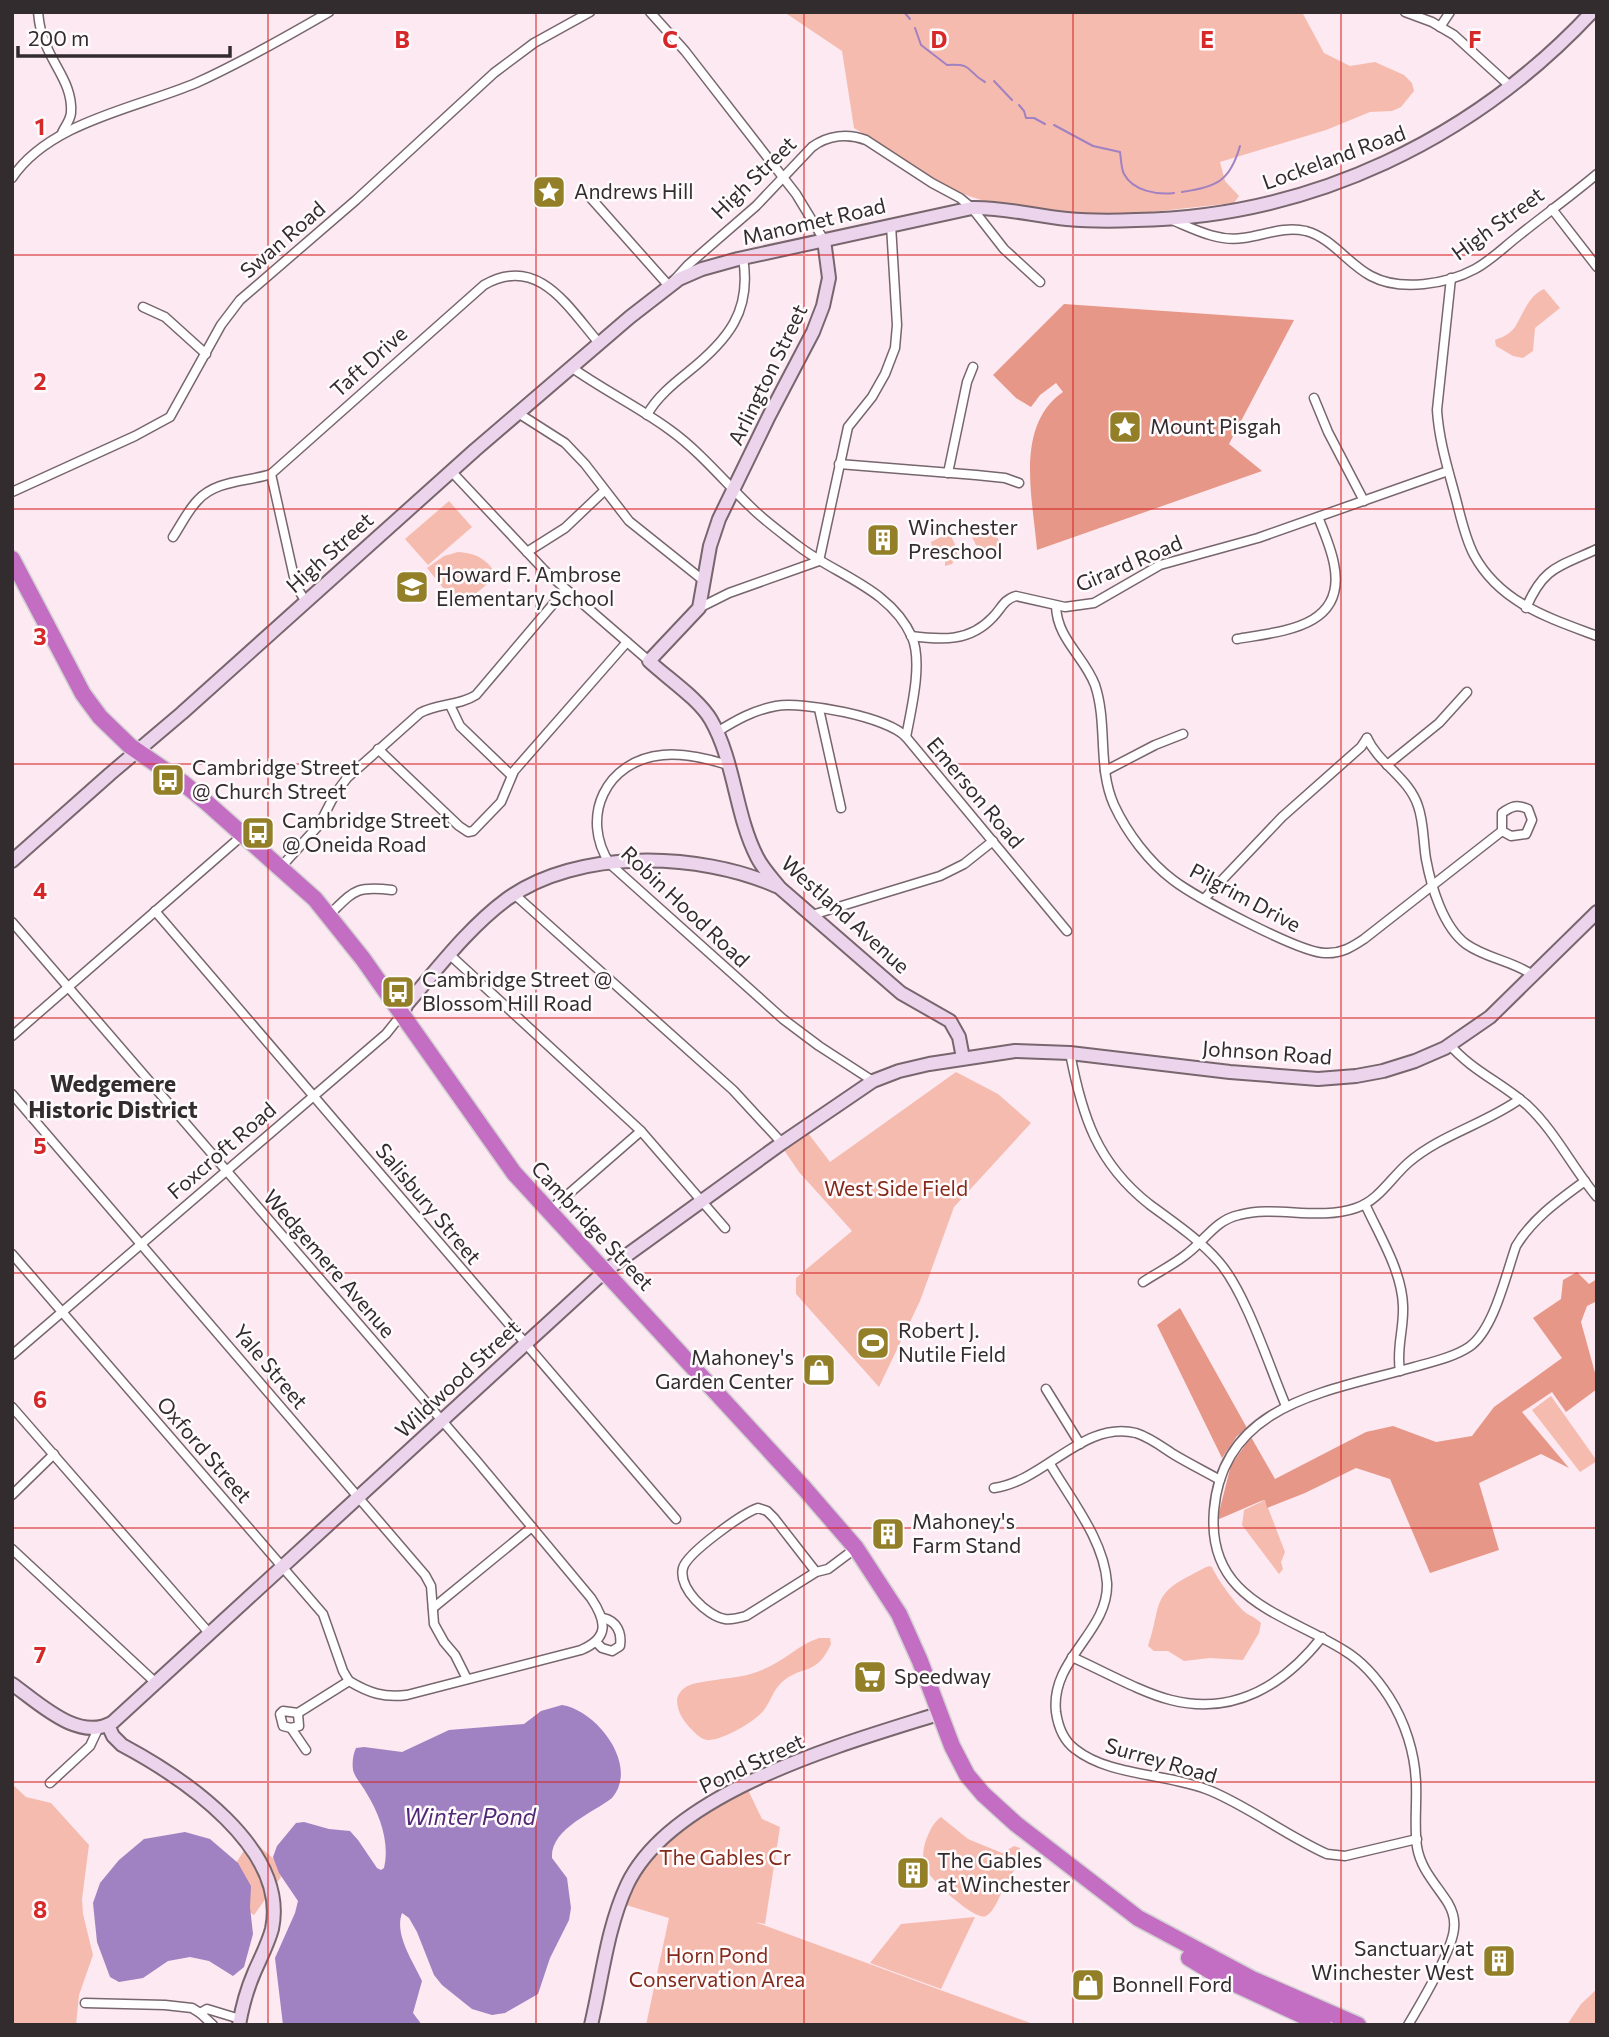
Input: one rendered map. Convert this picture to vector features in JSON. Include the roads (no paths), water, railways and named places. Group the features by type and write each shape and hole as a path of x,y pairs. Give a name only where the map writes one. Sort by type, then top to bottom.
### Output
{"highway":[{"name":"Cambridge Street","path":"12,559 18,579 83,694 109,727 136,752 182,782 244,834 329,915 499,1153 549,1212 856,1548 905,1626 939,1714 967,1774 993,1805 1138,1918 1325,2020 1358,2025"}],"street":[{"path":"38,12 45,44 64,77 69,92 71,111 62,135"},
{"path":"12,177 31,154 62,135 213,75 329,12"},
{"name":"Swan Road","path":"12,492 166,420 176,410 221,325 240,300 356,200 494,73 534,43 590,12"},
{"name":"Arlington Street","path":"650,12 685,51 796,194 824,240 829,278 823,306 813,332 719,519 710,546 699,608"},
{"path":"1405,12 1454,35 1511,87"},
{"path":"1440,27 1450,12"},
{"name":"Lockeland Road","path":"1168,218 1257,206 1329,185 1424,145 1494,101 1567,39 1592,12"},
{"name":"High Street","path":"12,861 451,471 669,286 688,265 756,206 819,142 845,135 866,141 972,208 1005,209 1065,219 1168,218 1206,234 1226,239 1242,239 1291,228 1310,232 1330,244 1371,276 1391,283 1411,284 1451,278 1477,268 1597,174"},
{"path":"589,196 669,286"},
{"path":"972,208 1004,249 1040,282"},
{"name":"Manomet Road","path":"669,286 702,269 743,258 972,208"},
{"path":"1552,209 1597,267"},
{"path":"649,661 699,608 729,593 819,561 848,428 872,397 895,348 897,325 891,225"},
{"path":"647,415 673,384 723,341 740,314 746,292 743,258"},
{"name":"Taft Drive","path":"271,474 478,290 497,279 526,277 547,285 599,343"},
{"path":"1451,278 1437,410 1441,446 1464,530 1474,555 1499,588 1527,608 1597,636"},
{"path":"143,307 165,317 206,354"},
{"name":"Emerson Road","path":"571,367 647,415 691,448 757,513 819,561 867,586 890,607 911,636 916,660 906,737 1067,931"},
{"path":"948,472 967,382 973,367"},
{"path":"1314,398 1328,432 1364,500"},
{"path":"518,413 565,443 629,521 704,581"},
{"path":"839,464 1005,478 1019,483"},
{"name":"Westland Avenue","path":"451,471 565,590 702,709 717,733 758,859 780,888 901,993 950,1021 956,1030 962,1058"},
{"name":"Girard Road","path":"911,636 956,639 967,635 990,620 1009,598 1017,596 1056,606 1074,607 1094,603 1160,565 1258,538 1448,471"},
{"path":"173,537 192,508 207,493 220,486 271,474 296,588 306,602"},
{"path":"527,552 565,528 604,491"},
{"path":"1237,639 1293,629 1312,621 1326,608 1333,594 1335,569 1318,517"},
{"path":"1527,608 1537,586 1552,569 1597,549"},
{"path":"281,867 315,830 343,783 421,713 432,707 466,701 481,690 565,590"},
{"name":"Pilgrim Drive","path":"1056,606 1057,621 1062,633 1083,664 1096,691 1105,771 1116,808 1149,857 1172,880 1204,899 1298,946 1325,953 1340,952 1351,947 1502,831"},
{"path":"378,749 459,827 471,831 501,802 511,775 627,642"},
{"path":"1387,765 1451,711 1467,692"},
{"path":"450,705 464,730 511,775"},
{"path":"717,733 752,712 778,706 852,713 890,727 906,737"},
{"path":"819,709 841,808"},
{"path":"1105,771 1183,734"},
{"path":"1204,899 1282,817 1361,747 1367,738 1418,805 1426,858 1437,900 1446,921 1466,944 1534,976"},
{"name":"Robin Hood Road","path":"728,765 662,755 648,758 625,769 604,792 597,809 600,849 610,864 783,1020 873,1081"},
{"name":"Pilgrim Drive","path":"1519,805 1528,809 1532,820 1526,834 1511,836 1502,831 1502,813 1512,806 1519,805"},
{"path":"12,1036 244,834"},
{"path":"812,915 940,876 964,864 993,841"},
{"path":"402,1014 407,1004 482,921 514,894 558,873 610,864 674,862 750,874 780,888"},
{"path":"329,915 360,889 392,890"},
{"path":"514,894 742,1099 782,1143"},
{"name":"Salisbury Street","path":"155,911 676,1519"},
{"name":"Johnson Road","path":"962,1058 1014,1051 1069,1053 1318,1079 1383,1071 1415,1061 1450,1044 1490,1017 1597,912"},
{"name":"Wedgemere Avenue","path":"12,922 532,1527 591,1598 603,1618 609,1619 618,1627 622,1635 620,1646 612,1651 602,1648 598,1639"},
{"path":"450,955 641,1131 725,1227"},
{"name":"Foxcroft Road","path":"12,1355 386,1034 402,1014"},
{"path":"1450,1044 1469,1065 1520,1099 1539,1118 1597,1197"},
{"path":"1069,1053 1083,1109 1096,1142 1112,1169 1220,1263 1244,1306 1286,1406"},
{"name":"Wildwood Street","path":"103,1727 210,1634 605,1271 873,1081 899,1071 962,1058"},
{"name":"Yale Street","path":"12,1094 425,1575 431,1586 434,1624 467,1679"},
{"path":"1143,1282 1185,1256 1218,1224 1238,1214 1330,1213 1365,1204 1422,1153 1520,1099"},
{"path":"549,1212 641,1131"},
{"path":"1409,2024 1454,1931 1450,1907 1428,1875 1420,1857 1416,1780 1404,1725 1387,1694 1367,1669 1348,1652 1274,1614 1239,1588 1225,1569 1214,1536 1214,1510 1220,1480 1228,1460 1247,1434 1265,1418 1286,1406 1321,1392 1454,1354 1470,1346 1488,1325 1521,1237 1543,1212 1585,1181"},
{"path":"1365,1204 1394,1268 1403,1306 1397,1353 1400,1371"},
{"name":"Oxford Street","path":"12,1254 323,1614 349,1681"},
{"path":"1046,1389 1080,1444"},
{"path":"12,1407 210,1634"},
{"path":"994,1488 1010,1486 1026,1479 1097,1434 1112,1431 1137,1433 1220,1480"},
{"path":"12,1495 54,1454"},
{"name":"Surrey Road","path":"1050,1464 1097,1544 1107,1584 1106,1598 1100,1615 1062,1672 1057,1685 1055,1701 1058,1722 1062,1734 1072,1747 1087,1758 1113,1767 1212,1791 1327,1854 1345,1856 1417,1839"},
{"path":"816,1572 774,1518 767,1511 758,1508 747,1513 687,1560 682,1574 690,1591 702,1605 713,1615 729,1619 746,1616 816,1572 828,1569 856,1548"},
{"path":"433,1608 532,1527"},
{"path":"12,1549 156,1683"},
{"path":"299,1713 299,1726 283,1726 280,1714 283,1711 299,1713 349,1681 365,1691 388,1697 407,1695 580,1650 598,1639 604,1625 603,1618"},
{"path":"1072,1657 1157,1696 1192,1704 1212,1703 1249,1696 1267,1688 1306,1657 1322,1637"},
{"path":"12,1684 80,1727 103,1727 122,1745 195,1789 223,1813 261,1866 273,1899 272,1929 253,1976 239,2022 207,2009 200,2013"},
{"name":"Pond Street","path":"591,2025 617,1910 638,1866 667,1833 710,1803 765,1775 939,1714"},
{"path":"50,1783 90,1746 103,1727"},
{"path":"291,1728 306,1750"},
{"path":"85,2003 192,2008 213,2025"}],"water":[{"name":"Winter Pond","path":"562,1705 575,1709 600,1728 617,1755 621,1770 619,1785 612,1798 565,1830 553,1848 552,1858 567,1878 571,1908 569,1920 550,1958 538,1994 505,2013 492,2015 472,2009 442,1985 434,1975 417,1932 409,1918 402,1913 402,1939 422,1981 413,2013 422,2025 283,2025 275,1958 298,1901 279,1873 273,1857 277,1846 296,1823 304,1822 350,1831 377,1868 384,1868 386,1849 380,1820 353,1770 356,1748 402,1752 449,1730 524,1724 541,1711"},
{"path":"185,1832 210,1839 238,1863 251,1886 253,1934 244,1967 233,1976 209,1961 190,1957 168,1961 143,1978 119,1982 110,1977 97,1942 93,1903 100,1883 119,1860 144,1839"}],"waterway":[{"path":"904,12 910,19"},
{"path":"915,28 921,45 947,65 962,65 985,82"},
{"path":"994,81 1012,100"},
{"path":"1019,105 1026,118 1034,118 1045,124"},
{"path":"1054,125 1093,146 1120,152 1124,174 1139,188 1174,193"},
{"path":"1182,192 1204,188 1220,180 1232,167 1240,146"}],"place":[{"name":"Andrews Hill","path":"549,192"},
{"name":"Mount Pisgah","path":"1125,427"},
{"name":"Winchester Preschool","path":"883,540"},
{"name":"Howard F. Ambrose Elementary School","path":"412,587"},
{"name":"Cambridge Street @ Church Street","path":"168,780"},
{"name":"Cambridge Street @ Oneida Road","path":"258,833"},
{"name":"Cambridge Street @ Blossom Hill Road","path":"398,992"},
{"name":"Robert J. Nutile Field","path":"873,1343"},
{"name":"Mahoney's Garden Center","path":"819,1370"},
{"name":"Mahoney's Farm Stand","path":"888,1534"},
{"name":"Speedway","path":"870,1677"},
{"name":"The Gables at Winchester","path":"913,1873"},
{"name":"Sanctuary at Winchester West","path":"1499,1961"},
{"name":"Bonnell Ford","path":"1088,1985"}],"district":[{"name":"Wedgemere Historic District","path":"113,1097"}],"park label":[{"name":"West Side Field","path":"896,1189"},
{"name":"The Gables Cr","path":"725,1858"},
{"name":"Horn Pond Conservation Area","path":"717,1968"}]}
